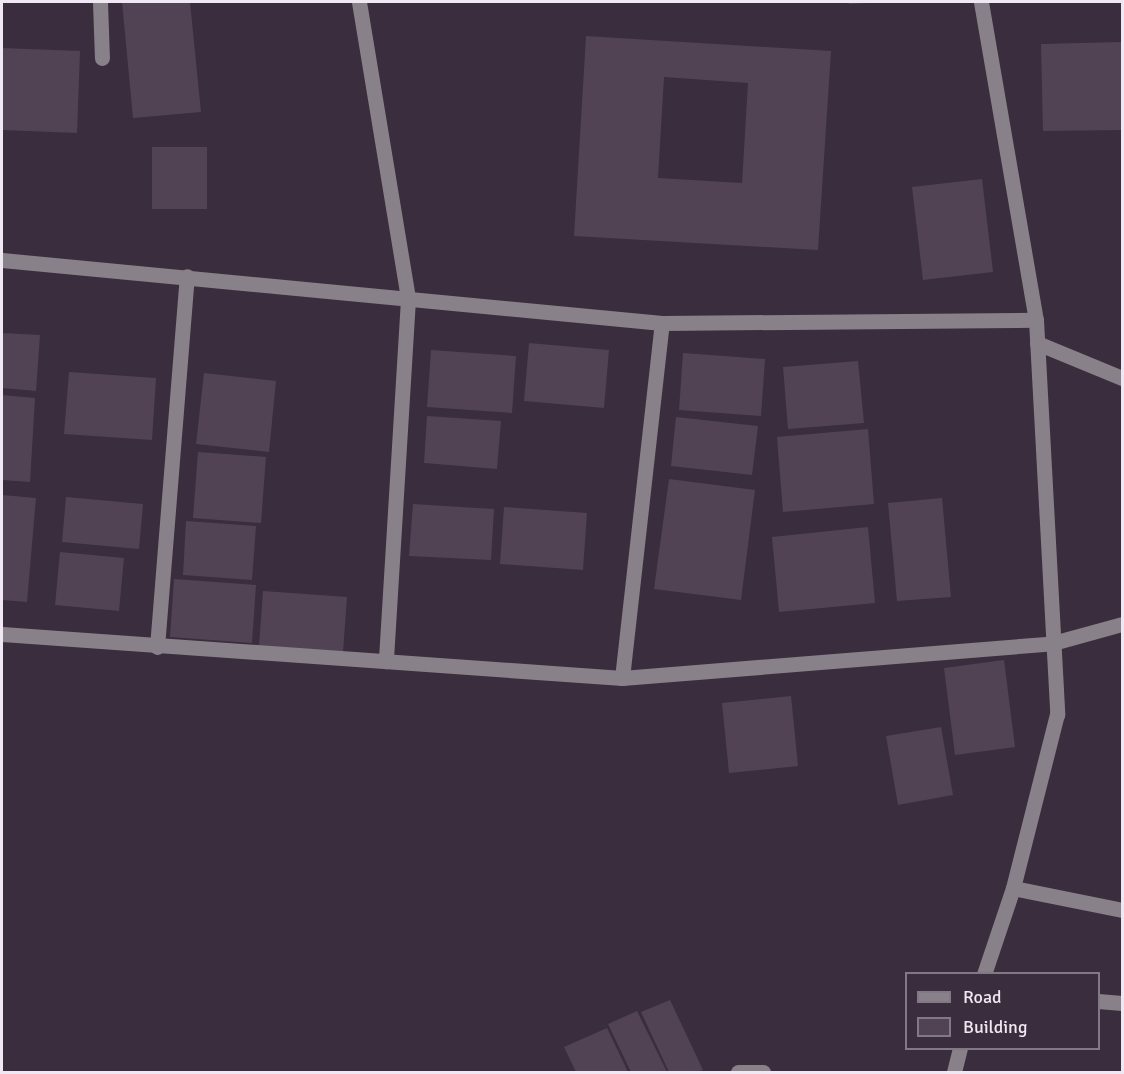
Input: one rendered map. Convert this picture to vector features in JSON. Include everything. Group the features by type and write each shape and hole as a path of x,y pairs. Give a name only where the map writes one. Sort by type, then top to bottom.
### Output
{"street":[{"path":"100,2 102,58"},
{"path":"359,2 408,299 386,661"},
{"path":"981,2 1036,320 1057,714 1014,888 985,972"},
{"path":"2,260 663,323 1036,320"},
{"path":"158,647 187,276"},
{"path":"622,678 663,323"},
{"path":"1037,343 1122,378"},
{"path":"2,634 158,647 622,678 1053,643 1122,624"},
{"path":"1014,888 1122,910"},
{"path":"1100,1001 1122,1003"},
{"path":"954,1072 960,1050"},
{"path":"738,1072 763,1072"}],"building":[{"path":"122,2 190,2 201,112 133,118"},
{"path":"849,2 868,2 868,3 849,4"},
{"path":"586,36 831,51 818,250 574,236","holes":["664,77 748,83 742,183 658,178"]},
{"path":"1122,42 1122,130 1043,131 1041,44"},
{"path":"2,48 80,51 77,133 2,130"},
{"path":"152,147 207,147 207,209 152,209"},
{"path":"982,179 993,272 923,280 912,187"},
{"path":"2,333 40,335 36,391 2,388"},
{"path":"529,343 609,350 604,408 524,401"},
{"path":"431,350 516,356 512,413 427,407"},
{"path":"683,353 765,359 761,416 679,410"},
{"path":"858,361 864,423 788,429 783,367"},
{"path":"69,372 156,378 152,440 64,434"},
{"path":"204,373 276,381 269,452 196,444"},
{"path":"2,395 35,398 30,482 2,480"},
{"path":"427,416 501,421 497,469 424,463"},
{"path":"676,417 758,426 752,475 671,466"},
{"path":"868,429 874,504 783,512 777,437"},
{"path":"198,452 266,457 261,523 193,518"},
{"path":"669,479 755,490 741,600 654,589"},
{"path":"2,495 36,498 27,602 2,600"},
{"path":"66,497 143,504 139,549 62,542"},
{"path":"942,498 951,597 897,601 888,503"},
{"path":"413,504 494,509 491,560 409,556"},
{"path":"504,507 587,513 583,570 500,564"},
{"path":"186,521 256,526 252,580 183,575"},
{"path":"868,527 875,603 779,612 772,537"},
{"path":"60,552 124,558 119,611 55,605"},
{"path":"174,579 256,585 252,643 170,637"},
{"path":"263,591 347,597 343,652 259,646"},
{"path":"1004,660 1015,747 955,755 944,668"},
{"path":"791,696 798,766 729,773 722,703"},
{"path":"941,727 953,795 898,805 886,736"},
{"path":"670,1000 703,1070 669,1072 641,1012"},
{"path":"637,1011 667,1072 631,1072 608,1024"},
{"path":"607,1028 628,1072 576,1072 564,1047"}]}
